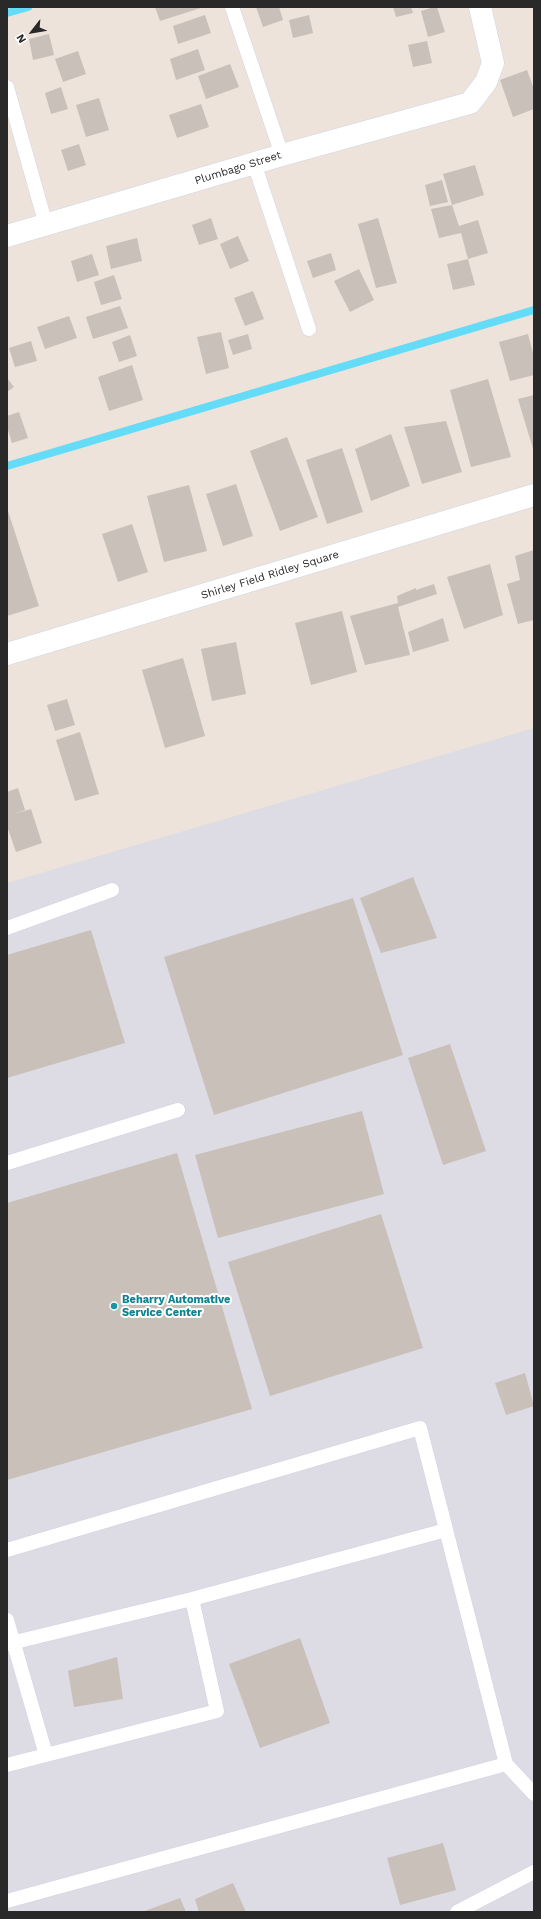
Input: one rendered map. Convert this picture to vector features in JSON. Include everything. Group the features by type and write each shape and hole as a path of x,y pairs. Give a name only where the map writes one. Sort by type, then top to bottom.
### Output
{"street":[{"name":"Plumbago Street","path":"7,236 254,163 470,103 486,82 493,63 480,7"},
{"name":"Shirley Field Ridley Square","path":"7,654 534,495"}],"lane":[{"path":"232,7 282,155"},
{"path":"7,87 46,225"},
{"path":"254,163 309,328"},
{"path":"7,928 112,890"},
{"path":"7,1163 178,1110"},
{"path":"7,1550 420,1428 506,1764 534,1794"},
{"path":"10,1643 192,1599 446,1530"},
{"path":"7,1765 218,1711 192,1599"},
{"path":"7,1620 10,1643 46,1755"},
{"path":"7,1901 506,1764"},
{"path":"458,1912 534,1872"}],"shaded area":[{"path":"534,728 534,1912 7,1912 7,883"}],"building":[{"path":"155,7 204,7 160,21"},
{"path":"256,7 279,7 283,20 263,27"},
{"path":"393,7 411,7 413,13 396,17"},
{"path":"437,7 445,32 428,37 421,11"},
{"path":"205,15 211,33 178,44 173,26"},
{"path":"309,15 313,33 293,38 289,20"},
{"path":"49,34 54,55 33,60 29,39"},
{"path":"427,41 432,63 413,67 408,45"},
{"path":"198,49 205,70 176,80 170,59"},
{"path":"78,51 86,74 63,82 55,59"},
{"path":"230,64 239,87 206,99 198,76"},
{"path":"527,70 534,89 534,109 513,117 500,80"},
{"path":"61,87 68,109 51,114 45,93"},
{"path":"99,98 109,130 86,137 76,105"},
{"path":"201,104 209,127 177,138 169,115"},
{"path":"79,144 86,165 68,171 61,150"},
{"path":"475,165 484,195 452,205 443,174"},
{"path":"442,180 448,202 430,206 425,185"},
{"path":"452,205 459,226 478,220 488,253 468,259 461,233 439,238 431,209"},
{"path":"211,218 218,239 199,245 192,225"},
{"path":"378,218 397,283 376,288 358,224"},
{"path":"238,236 249,261 230,269 220,244"},
{"path":"137,238 142,261 111,269 106,246"},
{"path":"331,253 336,270 313,278 307,261"},
{"path":"92,254 99,275 77,282 71,261"},
{"path":"468,259 475,285 453,290 447,264"},
{"path":"359,269 374,300 350,312 334,281"},
{"path":"114,275 122,299 101,305 94,282"},
{"path":"253,291 264,319 245,326 234,298"},
{"path":"120,306 128,328 93,339 86,317"},
{"path":"69,316 77,338 45,349 37,327"},
{"path":"221,332 229,368 206,374 197,337"},
{"path":"248,334 252,349 233,355 228,340"},
{"path":"528,334 534,357 534,375 510,381 499,342"},
{"path":"130,335 137,356 119,362 112,342"},
{"path":"31,341 37,361 15,367 9,348"},
{"path":"132,365 143,400 109,411 98,377"},
{"path":"7,378 14,387 7,392"},
{"path":"488,379 511,457 471,467 450,390"},
{"path":"534,395 534,452 518,399"},
{"path":"19,412 28,438 12,443 7,427 7,416"},
{"path":"446,421 462,472 422,484 404,427"},
{"path":"391,434 410,486 371,501 355,449"},
{"path":"287,437 318,517 280,531 250,451"},
{"path":"342,448 363,512 327,524 306,460"},
{"path":"236,484 253,536 223,546 206,494"},
{"path":"189,485 207,551 164,562 147,496"},
{"path":"7,508 39,606 7,616"},
{"path":"132,524 148,572 118,582 102,534"},
{"path":"534,550 534,620 518,624 507,584 520,580 515,556"},
{"path":"490,564 503,615 464,629 447,577"},
{"path":"434,584 437,594 398,607 410,655 365,665 350,616 398,603 397,596 416,588 416,590"},
{"path":"342,611 357,672 311,685 295,623"},
{"path":"443,618 449,641 413,652 408,632"},
{"path":"236,642 246,694 212,701 201,649"},
{"path":"183,658 205,736 165,748 142,670"},
{"path":"67,699 75,725 55,731 47,705"},
{"path":"80,732 99,794 75,801 56,740"},
{"path":"18,788 25,810 13,814 31,809 42,843 16,852 7,826 7,792"},
{"path":"413,877 437,938 381,953 360,898"},
{"path":"353,898 403,1055 214,1115 164,957"},
{"path":"91,930 125,1043 7,1078 7,955"},
{"path":"450,1044 486,1151 443,1165 408,1058"},
{"path":"362,1111 384,1194 218,1238 195,1155"},
{"name":"Beharry Automative Service Center","path":"177,1153 252,1409 7,1480 7,1203"},
{"path":"381,1214 423,1348 270,1396 228,1262"},
{"path":"525,1373 534,1406 506,1415 495,1383"},
{"path":"300,1638 330,1723 260,1748 229,1664"},
{"path":"117,1657 123,1699 74,1707 68,1671"},
{"path":"443,1843 456,1890 400,1905 387,1858"},
{"path":"233,1883 246,1912 199,1912 195,1899"},
{"path":"180,1898 186,1912 142,1912"}],"waterway":[{"path":"7,13 28,7"},
{"path":"7,466 534,310"}],"place":[{"name":"Beharry Automative Service Center","path":"114,1306"}]}
